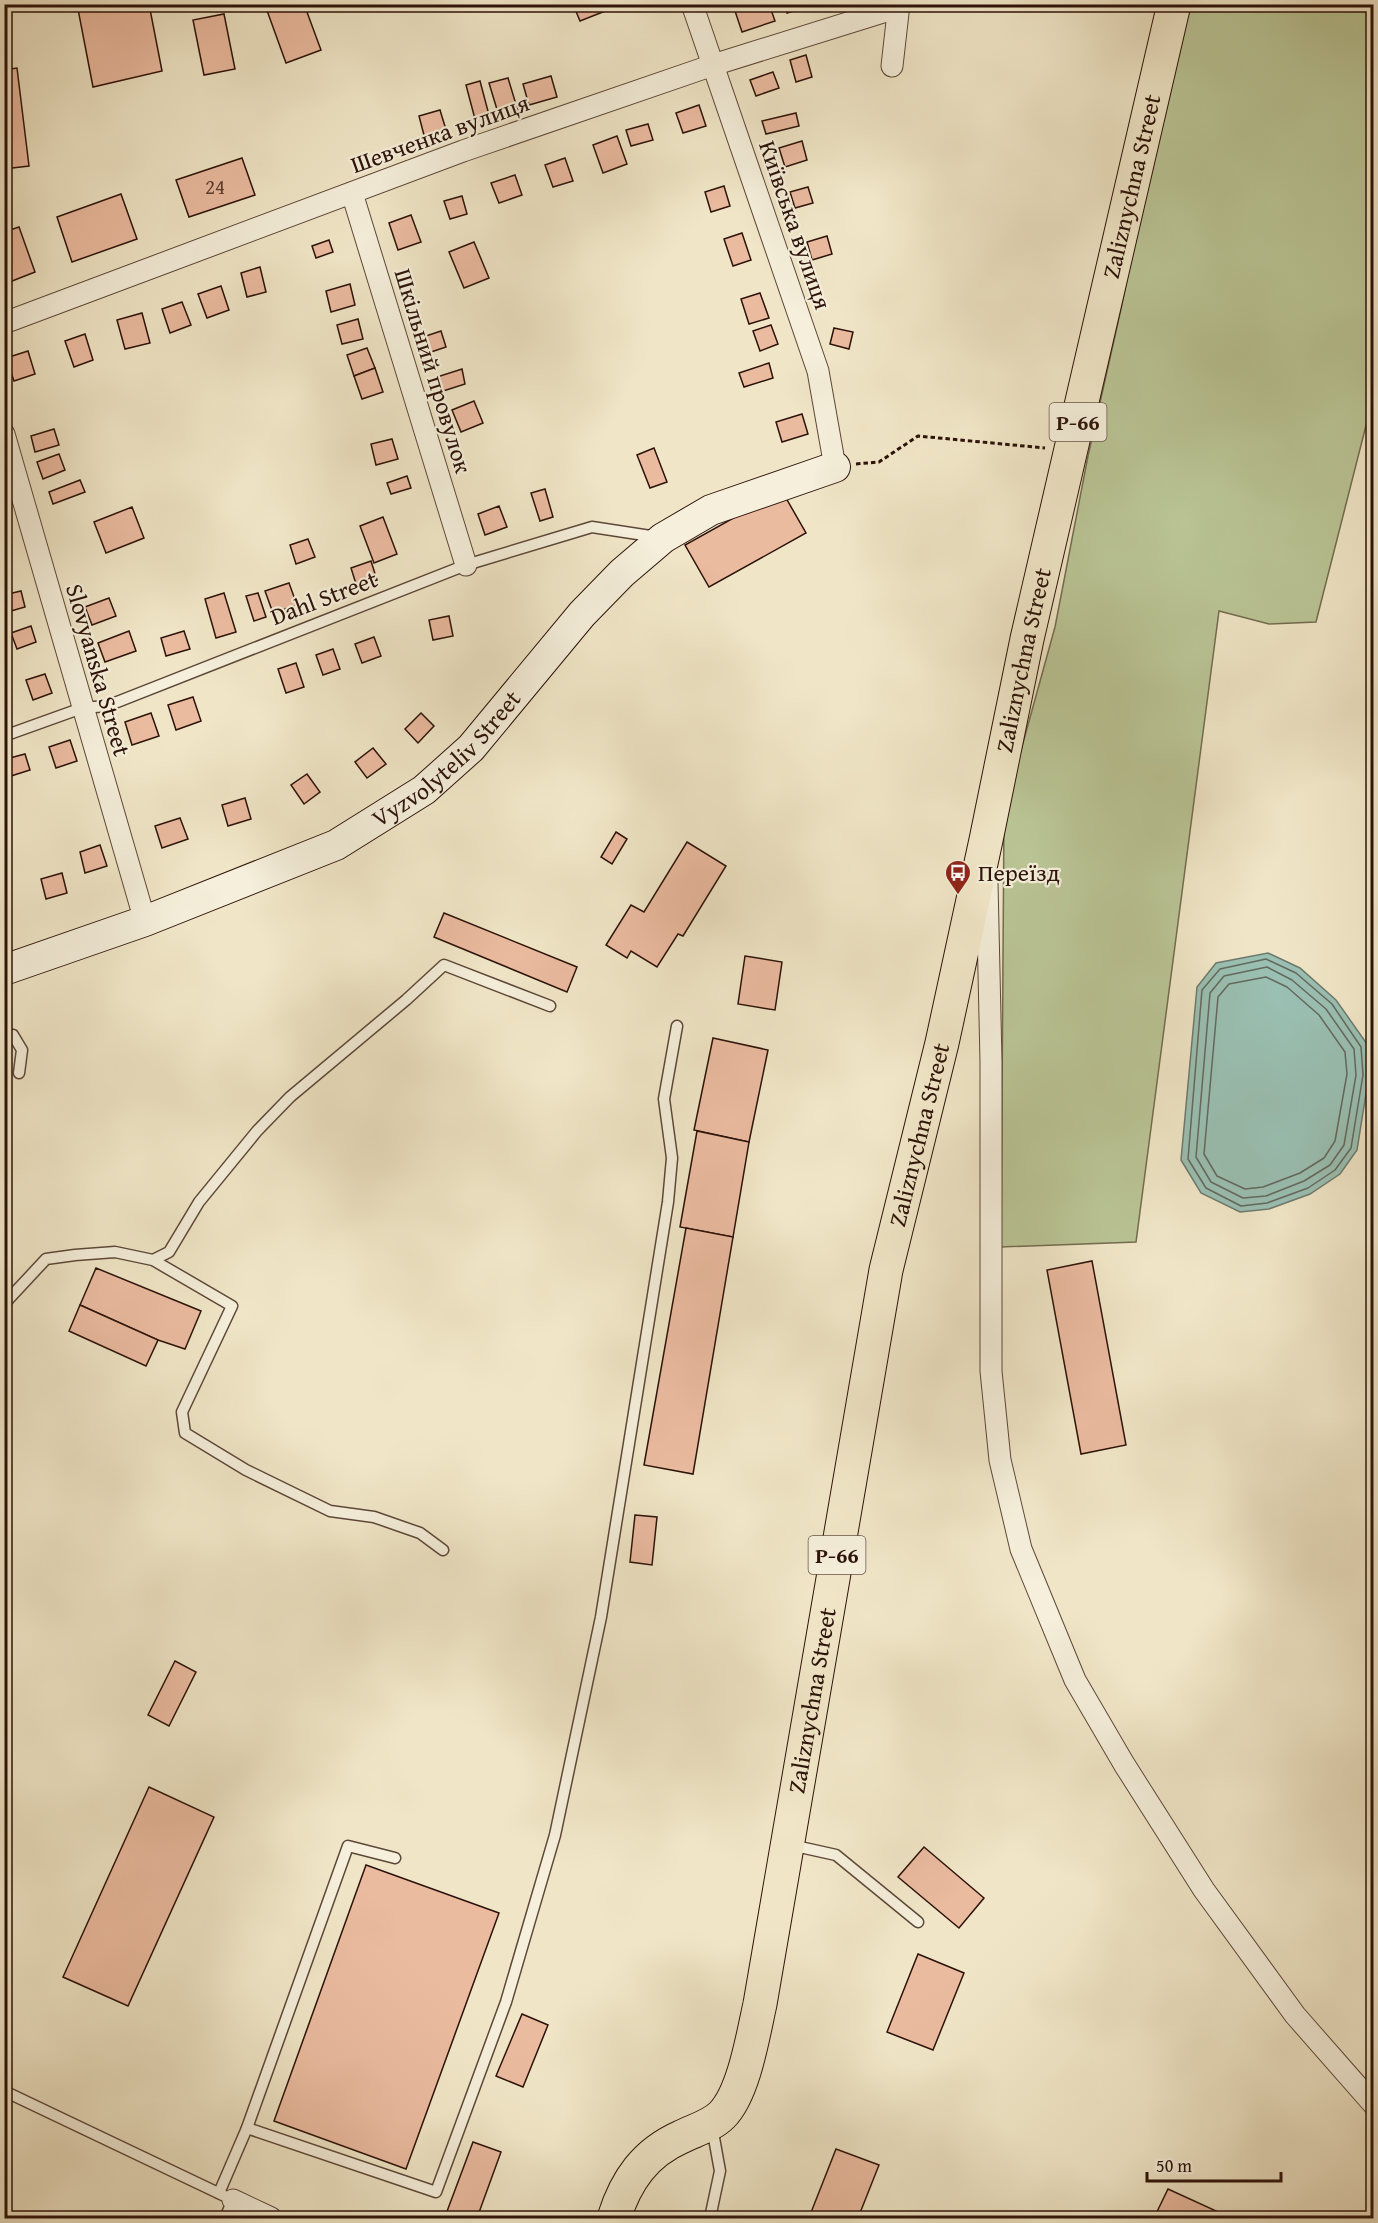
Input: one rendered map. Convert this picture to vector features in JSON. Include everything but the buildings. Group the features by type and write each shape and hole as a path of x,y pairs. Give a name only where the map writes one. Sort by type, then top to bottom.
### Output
{"main road":[{"name":"Zaliznychna Street","path":"614,2218 640,2165 658,2149 711,2124 722,2115 732,2102 748,2058 760,2004 886,1270 942,1043 1027,639 1174,4"}],"street":[{"name":"Київська вулиця","path":"692,4 818,371 835,467"},
{"name":"Шевченка вулиця","path":"4,323 463,151 713,65 899,6"},
{"path":"892,66 899,6"},
{"name":"Шкільний провулок","path":"352,193 466,565"},
{"name":"Slovyanska Street","path":"4,434 145,921"},
{"name":"Vyzvolyteliv Street","path":"4,970 145,921 336,845 424,790 471,748 582,614 622,573 663,538 711,510 835,467"},
{"path":"986,840 991,1062 991,1371 1000,1460 1021,1549 1075,1680 1130,1774 1204,1890 1295,2015 1374,2105"},
{"path":"226,2204 271,2218"}],"lane":[{"name":"Dahl Street","path":"4,736 82,708 107,706 466,565 592,526 663,538"},
{"path":"153,1260 169,1252 199,1202 265,1122 290,1097 406,1000 444,965 550,1006"},
{"path":"247,2128 436,2192 506,2002 555,1835 601,1617 668,1202 672,1158 664,1099 677,1026"},
{"path":"4,1036 13,1035 22,1050 19,1073"},
{"path":"4,1304 46,1259 115,1252 153,1260 232,1306 182,1412 185,1433 246,1470 330,1511 374,1517 420,1533 443,1550"},
{"path":"788,1844 836,1856 918,1922"},
{"path":"4,2091 226,2204 247,2128 348,1846 395,1858"},
{"path":"710,2218 720,2171 711,2124"}],"path":[{"path":"835,467 879,462 918,436 1071,451"}],"green space":[{"path":"1183,5 1373,5 1373,398 1316,622 1269,624 1219,611 1136,1242 1001,1247 1004,812 1055,627 1088,456 1121,309"}],"water":[{"path":"1268,953 1300,968 1336,1000 1367,1044 1369,1075 1357,1150 1340,1174 1310,1194 1269,1209 1240,1212 1201,1193 1181,1160 1197,987 1216,963"}],"place":[{"name":"Переїзд","path":"958,896"}]}
